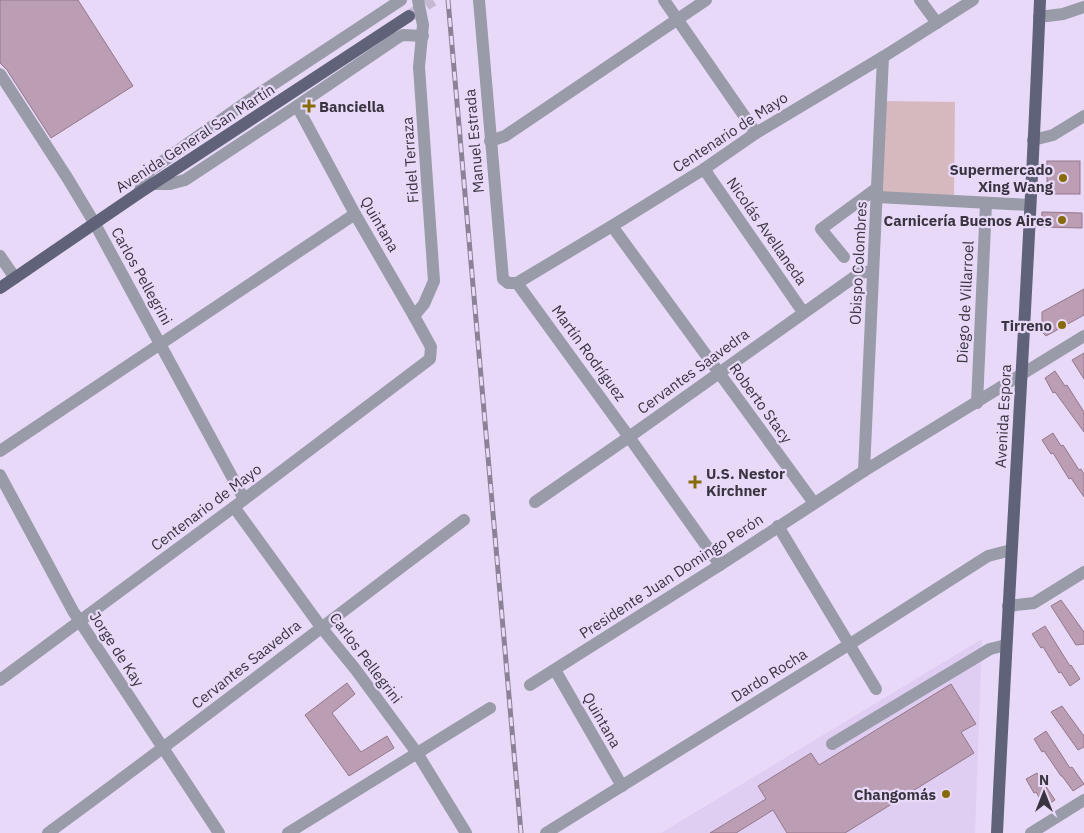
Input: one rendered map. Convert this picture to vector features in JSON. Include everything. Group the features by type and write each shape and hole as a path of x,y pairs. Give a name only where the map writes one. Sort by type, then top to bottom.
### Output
{"main road":[{"name":"Avenida Espora","path":"997,833 1040,0"},
{"name":"Avenida General San Martín","path":"0,288 139,193 409,16"}],"street":[{"path":"139,193 146,175 152,170 248,101 401,0"},
{"name":"Manuel Estrada","path":"478,0 503,279 508,283 517,283"},
{"path":"664,0 756,133"},
{"path":"490,141 505,136 706,0"},
{"path":"920,0 937,23"},
{"name":"Centenario de Mayo","path":"517,283 704,169 756,133 883,57 973,0"},
{"name":"Fidel Terraza","path":"417,313 428,297 434,280 419,67 422,14 419,2"},
{"path":"1039,17 1063,14 1084,7"},
{"path":"153,184 170,184 185,180 397,38 402,36 422,36"},
{"name":"Obispo Colombres","path":"864,471 883,57"},
{"name":"Carlos Pellegrini","path":"0,74 95,224 161,344 239,503 321,627 356,670 417,753 466,833"},
{"name":"Quintana","path":"297,106 355,214 417,313 431,347 430,359"},
{"path":"1033,140 1053,135 1084,116"},
{"name":"Nicolás Avellaneda","path":"704,169 804,312"},
{"path":"844,257 821,229 877,192 986,203 1030,205"},
{"name":"Diego de Villarroel","path":"977,403 986,203"},
{"path":"0,451 355,214"},
{"name":"Roberto Stacy","path":"612,226 814,503"},
{"path":"0,256 15,278"},
{"name":"Cervantes Saavedra","path":"534,502 630,437 860,273 873,271"},
{"name":"Martín Rodríguez","path":"517,283 630,437 720,565"},
{"name":"Presidente Juan Domingo Perón","path":"530,685 864,471 1084,336"},
{"name":"Centenario de Mayo","path":"0,680 430,359"},
{"name":"Jorge de Kay","path":"0,475 79,620 219,833"},
{"name":"Cervantes Saavedra","path":"48,833 163,749 464,520"},
{"path":"778,526 876,689"},
{"name":"Dardo Rocha","path":"546,833 988,556 1011,550"},
{"path":"1008,606 1034,602 1084,572"},
{"path":"832,744 990,649 1006,645"},
{"name":"Quintana","path":"555,670 622,786"},
{"path":"288,833 490,708"},
{"path":"1031,833 1084,800"}],"shaded area":[{"path":"885,101 955,102 954,199 881,192"},
{"path":"982,639 975,833 661,833"}],"building":[{"path":"0,0 78,0 133,86 51,138 7,70 0,63"},
{"name":"Supermercado Xing Wang","path":"1047,161 1080,161 1080,194 1047,194"},
{"name":"Carnicería Buenos Aires","path":"1042,212 1082,213 1082,228 1041,227"},
{"path":"1084,289 1084,315 1046,336 1042,332 1042,312"},
{"path":"1084,353 1084,379 1072,360"},
{"path":"1055,371 1065,386 1067,385 1084,412 1084,432 1055,392 1053,393 1045,378"},
{"path":"1053,433 1079,470 1081,469 1084,474 1084,497 1042,440"},
{"path":"1061,600 1084,632 1084,644 1076,645 1051,606"},
{"path":"1045,626 1080,679 1070,686 1032,634"},
{"path":"347,683 355,694 332,713 361,752 387,736 394,748 349,776 305,715"},
{"path":"951,684 976,724 961,732 974,753 845,833 787,833 773,810 736,833 710,833 766,799 758,786 811,753 819,765"},
{"path":"1062,706 1084,736 1084,747 1078,750 1051,712"},
{"path":"1046,731 1070,768 1072,767 1084,784 1073,791 1034,739"},
{"path":"1037,773 1055,800 1045,807 1026,779"}],"tunnel":[{"path":"411,15 433,0"}],"railway":[{"path":"448,0 521,833"}],"place":[{"name":"Banciella","path":"309,106"},
{"name":"Supermercado Xing Wang","path":"1063,178"},
{"name":"Carnicería Buenos Aires","path":"1062,220"},
{"name":"Tirreno","path":"1062,325"},
{"name":"U.S. Nestor Kirchner","path":"695,482"},
{"name":"Changomás","path":"946,794"}]}
